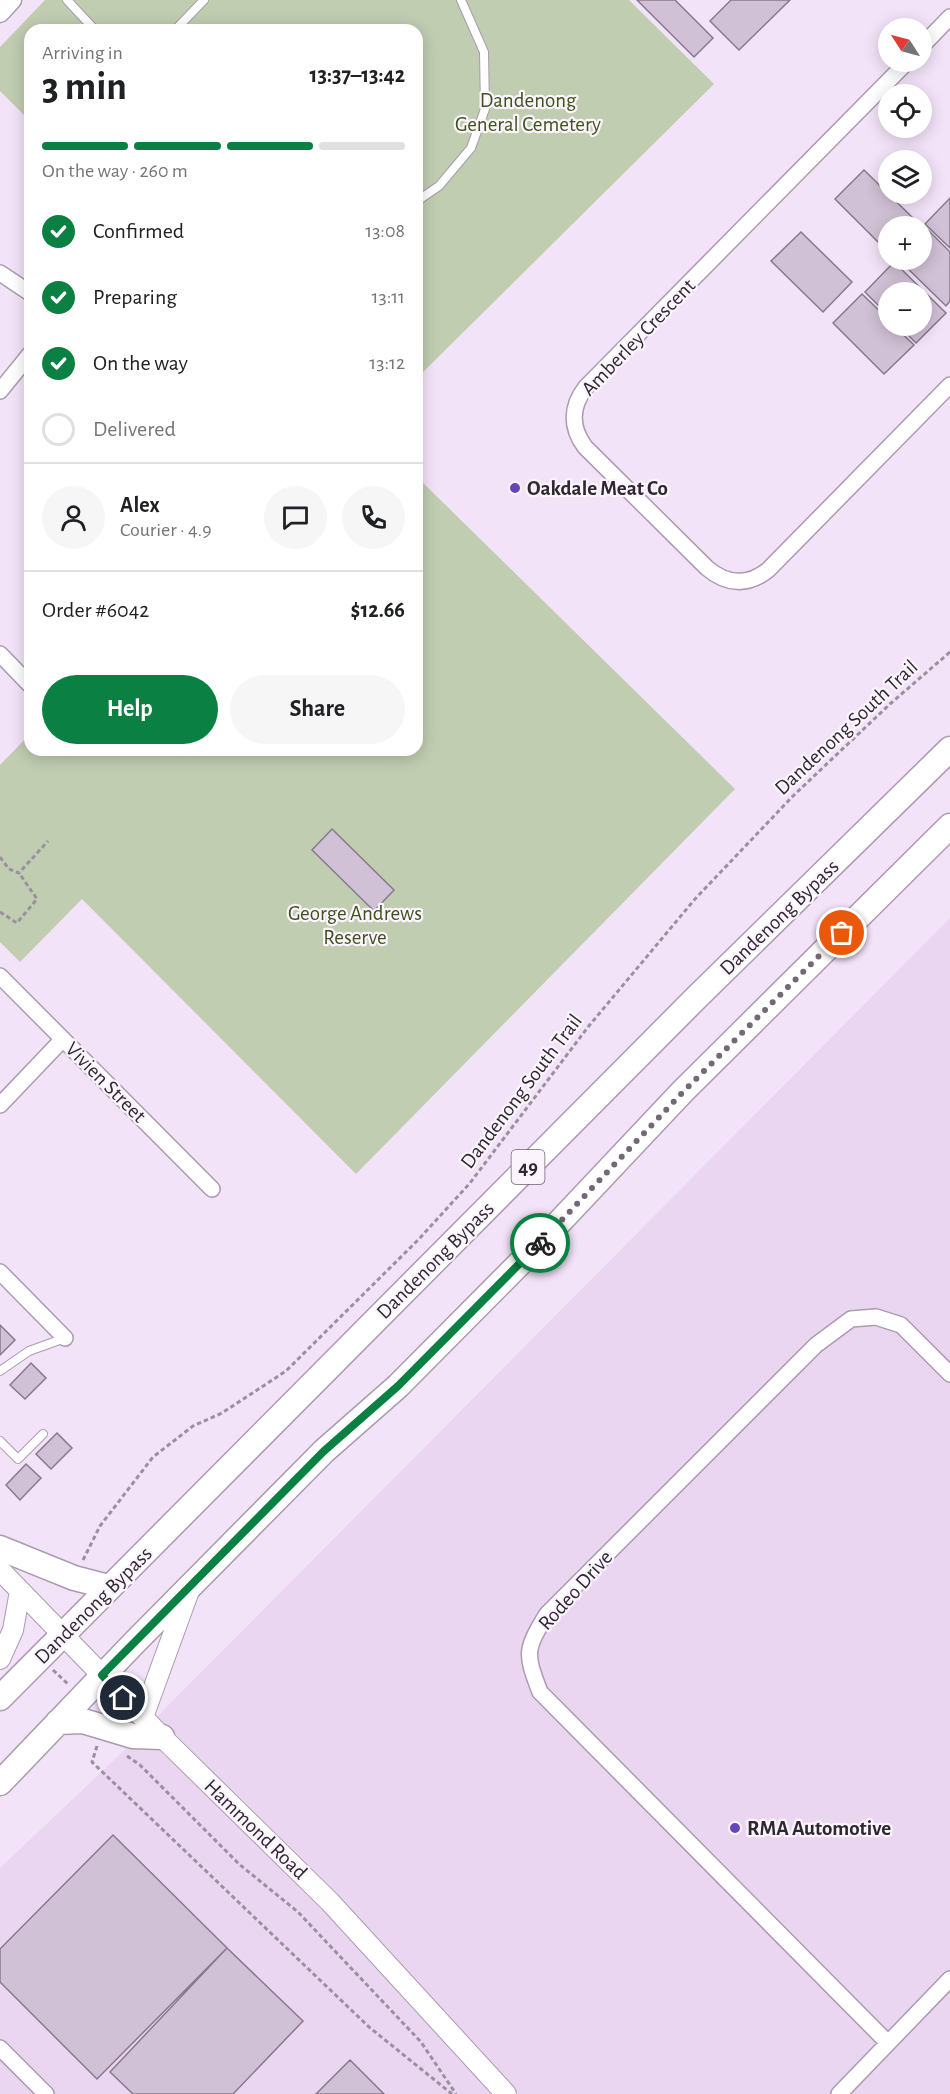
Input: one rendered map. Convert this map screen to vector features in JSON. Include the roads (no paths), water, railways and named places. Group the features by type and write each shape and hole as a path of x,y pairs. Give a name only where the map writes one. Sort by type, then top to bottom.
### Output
{"highway":[{"name":"Dandenong Bypass","path":"0,1698 696,998 950,749"},
{"path":"0,1783 102,1675 324,1451 398,1386 535,1248 684,1091 950,826"},
{"path":"0,1548 74,1578 109,1587"},
{"path":"58,1722 82,1721 133,1736 162,1737"}],"main road":[{"name":"Hammond Road","path":"0,1570 162,1737 330,1902 506,2094"},
{"path":"143,1717 191,1586"},
{"path":"0,1659 13,1630 20,1591"}],"street":[{"path":"0,6 11,0"},
{"path":"0,13 11,0"},
{"path":"932,36 950,17"},
{"name":"Amberley Crescent","path":"897,72 586,387 574,408 574,424 580,441 585,447 707,568 727,580 744,582 753,580 768,570 950,385"},
{"path":"0,273 24,289"},
{"path":"0,391 24,361"},
{"path":"0,654 24,679"},
{"name":"Vivien Street","path":"0,976 212,1189"},
{"path":"0,1105 63,1039"},
{"path":"0,1272 65,1338"},
{"name":"Rodeo Drive","path":"887,2042 540,1692 528,1660 531,1640 547,1614 816,1345 850,1319 876,1317 901,1325 950,1374"},
{"path":"838,2094 950,1979"},
{"path":"0,2048 46,2094"},
{"path":"828,2094 861,2069"}],"lane":[{"path":"67,0 89,24"},
{"path":"181,24 204,0"},
{"path":"423,197 440,186 471,147 484,109 484,52 461,0"},
{"path":"0,1371 29,1351 65,1338"},
{"path":"0,1441 18,1459 44,1434"}],"place":[{"name":"Oakdale Meat Co","path":"515,488"},
{"name":"RMA Automotive","path":"735,1828"}],"park label":[{"name":"Dandenong General Cemetery","path":"528,112"},
{"name":"George Andrews Reserve","path":"355,925"}]}
